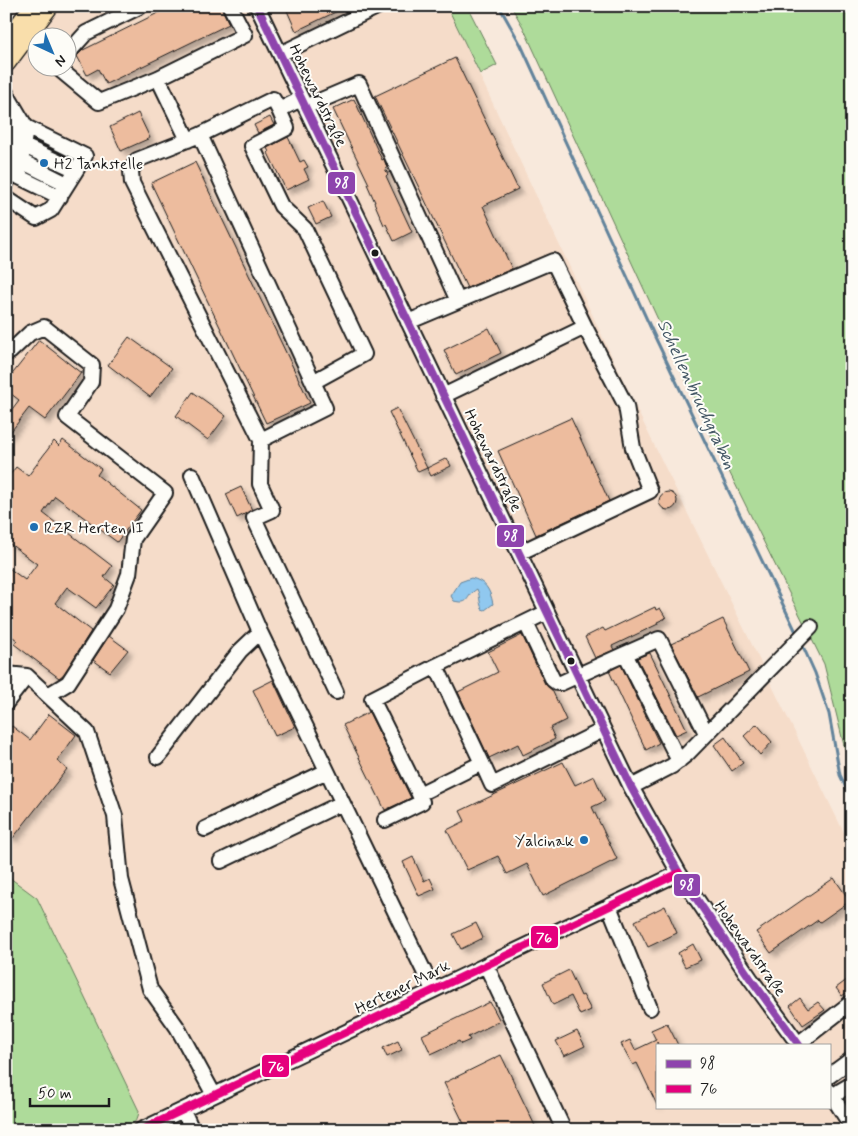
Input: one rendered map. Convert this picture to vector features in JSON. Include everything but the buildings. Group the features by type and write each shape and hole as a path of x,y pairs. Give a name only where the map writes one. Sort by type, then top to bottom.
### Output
{"main road":[{"path":"6,42 34,6"},
{"path":"6,63 49,6"}],"street":[{"path":"78,42 86,33 141,6"},
{"path":"70,78 99,102 158,78 245,35 230,6"},
{"name":"Hohewardstraße","path":"257,6 631,787 679,873 753,975 798,1044"},
{"path":"280,54 379,6"},
{"path":"158,78 194,137 325,408 261,440"},
{"path":"279,110 359,84 458,301"},
{"path":"6,93 26,127 84,156 51,210 36,218 6,198"},
{"path":"313,382 364,354 305,229 281,206 252,146 287,128 273,99 194,137 137,160 131,170 132,183 261,440 260,484 272,510 254,518 336,692"},
{"path":"6,114 14,127 6,184"},
{"path":"26,127 19,177 60,197"},
{"path":"24,146 76,170"},
{"path":"21,161 68,184"},
{"path":"408,322 553,260 626,406 632,448 650,491 519,553"},
{"path":"6,349 10,352 30,333 44,327 92,365 91,382 66,417 166,493 133,538 130,574 116,609 68,683 48,695"},
{"path":"443,396 585,327"},
{"path":"192,475 260,632 433,990"},
{"path":"385,820 422,802 372,700 436,666 548,612"},
{"path":"526,623 553,680 557,684 659,639 706,733"},
{"path":"631,787 679,761 811,627"},
{"path":"158,757 240,651 260,632"},
{"path":"625,654 679,761"},
{"path":"436,666 492,785 603,730"},
{"path":"6,674 27,676 87,732 116,816 121,878 150,989 177,1027 214,1095"},
{"path":"6,703 27,676"},
{"path":"418,794 482,763"},
{"path":"205,829 327,771"},
{"path":"221,861 342,803"},
{"name":"Hertener Mark","path":"140,1130 679,873"},
{"path":"609,906 650,1008"},
{"path":"486,965 564,1130"},
{"path":"798,1044 852,1002"},
{"path":"830,1075 852,1059"},
{"path":"852,1084 831,1094 852,1127"},
{"path":"183,1110 192,1130"}],"shaded area":[{"path":"60,6 447,6 638,412 852,849 852,1130 6,1130 6,78 28,49 28,78 78,78 78,28 44,28"}],"green space":[{"path":"447,6 467,6 497,65 480,74"},
{"path":"511,6 852,6 852,778 824,664 715,443 523,27"},
{"path":"6,875 37,898 139,1111 136,1121 121,1130 6,1130"}],"water":[{"path":"471,578 480,581 486,586 490,594 493,604 485,610 482,609 480,604 477,589 463,602 454,601 451,596 460,582"}],"waterway":[{"name":"Schellenbruchgraben","path":"499,6 521,45 654,335 797,634"},
{"name":"Schellenbruchgraben","path":"801,642 815,673 829,714 840,775 852,800"}],"transit line":[{"name":"98","path":"257,6 631,787 679,873 750,978 798,1044"},
{"name":"76","path":"141,1130 679,873"}],"place":[{"name":"H2 Tankstelle","path":"44,163"},
{"name":"RZR Herten II","path":"34,527"},
{"name":"Yalcinak","path":"584,840"}]}
